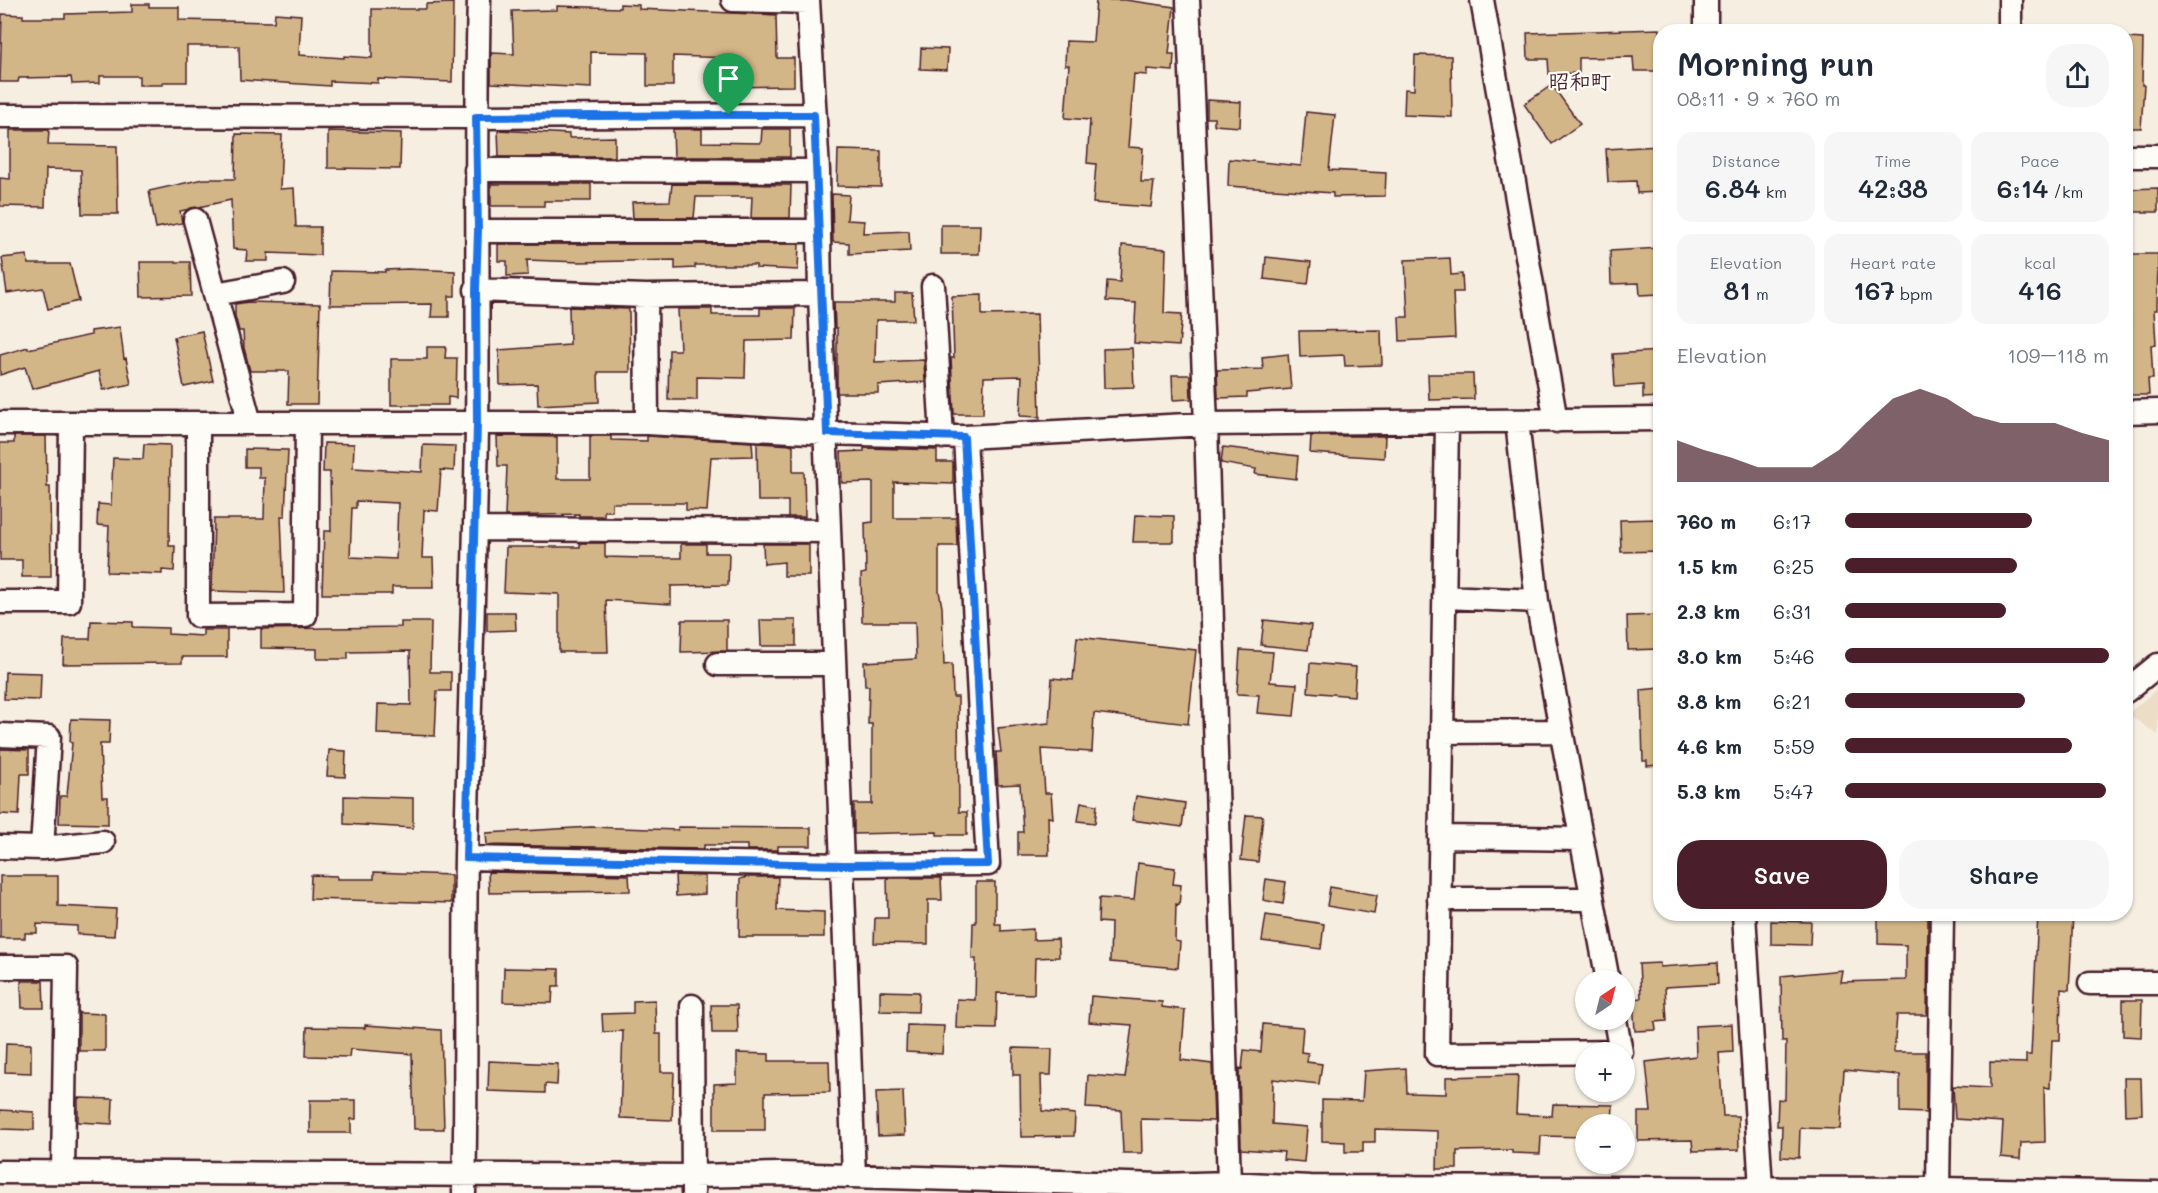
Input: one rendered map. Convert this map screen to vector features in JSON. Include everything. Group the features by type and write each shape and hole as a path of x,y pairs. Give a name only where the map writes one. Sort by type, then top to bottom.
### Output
{"street":[{"path":"464,1184 466,858 477,423 476,117 479,0"},
{"path":"733,0 808,1 818,171 820,294 844,865 854,1176"},
{"path":"1188,0 1206,424 1229,1183"},
{"path":"1482,0 1556,421"},
{"path":"1706,0 1706,24"},
{"path":"2010,0 2010,24"},
{"path":"0,116 814,115"},
{"path":"2133,156 2158,156"},
{"path":"476,170 818,171"},
{"path":"195,220 250,423"},
{"path":"478,231 819,231"},
{"path":"215,294 283,282"},
{"path":"466,858 844,865 988,864 953,437 933,286"},
{"path":"476,290 646,296 820,294"},
{"path":"646,296 647,423"},
{"path":"2133,412 2158,411"},
{"path":"0,423 647,423 953,437 1206,424 1653,420"},
{"path":"1516,421 1537,601 1606,970"},
{"path":"1447,422 1437,1054 1621,1052 1617,1030"},
{"path":"0,602 69,602 71,423"},
{"path":"198,423 198,616 305,615 307,423"},
{"path":"475,529 829,531"},
{"path":"1444,597 1537,601"},
{"path":"718,664 834,664"},
{"path":"2133,685 2158,664"},
{"path":"1442,732 1561,731"},
{"path":"0,735 49,737 42,848"},
{"path":"1440,837 1581,839"},
{"path":"0,847 42,848 104,842"},
{"path":"1439,900 1593,899"},
{"path":"1743,921 1761,1188"},
{"path":"1927,1190 1942,921"},
{"path":"0,967 66,967 63,1172"},
{"path":"2090,983 2158,983"},
{"path":"692,1006 693,1185"},
{"path":"0,1172 63,1172 260,1183 779,1184 854,1176 928,1186 1161,1189 1229,1183 1310,1190 1761,1188 2158,1193"}],"shaded area":[{"path":"2158,688 2158,735 2133,718 2133,710"}],"building":[{"path":"1096,0 1125,0 1174,7 1169,54 1174,54 1173,71 1147,69 1147,75 1134,74 1128,147 1143,148 1141,182 1154,182 1151,207 1093,203 1096,164 1087,163 1090,120 1065,118 1069,65 1065,65 1066,41 1093,42"},
{"path":"453,3 452,82 378,79 378,83 330,81 330,86 240,80 239,46 187,46 187,82 139,85 139,76 100,76 100,83 72,84 71,77 19,78 18,82 0,82 2,14 23,15 23,18 65,18 65,14 132,12 132,4 149,4 149,7 179,7 179,20 274,22 275,13 301,15 299,55 372,58 372,9 426,9 426,4"},
{"path":"620,4 639,5 639,9 776,15 777,58 794,58 794,86 731,87 730,58 673,56 673,86 647,86 647,53 591,52 591,88 491,83 491,53 514,54 512,11 557,10 557,6 620,8"},
{"path":"1653,29 1653,71 1634,71 1633,57 1579,58 1579,73 1549,74 1548,59 1528,59 1527,33"},
{"path":"2133,38 2143,39 2142,85 2144,85 2141,128 2133,128"},
{"path":"921,48 948,49 947,70 920,69"},
{"path":"1415,55 1451,56 1452,117 1404,115 1405,89 1414,90"},
{"path":"1552,85 1580,124 1552,144 1524,104"},
{"path":"1207,100 1241,102 1240,127 1214,125 1214,118 1207,118"},
{"path":"1306,112 1335,115 1329,170 1386,173 1385,196 1333,197 1333,193 1228,186 1229,159 1301,166"},
{"path":"673,129 702,129 702,142 761,143 762,129 790,129 790,157 674,157"},
{"path":"10,130 49,130 48,145 117,146 118,214 82,214 81,170 46,169 45,207 0,206 0,178 10,179"},
{"path":"498,130 569,134 569,138 615,137 615,157 499,157"},
{"path":"328,131 401,133 400,169 328,168"},
{"path":"236,134 282,135 280,189 294,188 296,227 320,227 320,255 268,253 268,261 246,261 247,250 233,249 231,200 180,211 182,223 156,228 149,191 203,179 235,179"},
{"path":"1653,146 1653,192 1637,193 1636,181 1608,182 1606,149"},
{"path":"838,150 881,151 881,187 837,186"},
{"path":"491,184 591,184 591,201 544,201 544,206 491,206"},
{"path":"672,184 791,185 790,218 751,218 752,197 696,197 694,218 633,218 632,202 670,201"},
{"path":"2158,188 2158,212 2133,212 2133,189"},
{"path":"832,194 849,195 847,220 864,221 863,233 909,231 910,251 849,254 849,243 833,242"},
{"path":"941,225 980,225 979,254 941,254"},
{"path":"498,244 799,244 798,270 756,268 756,265 695,265 695,268 675,269 675,260 580,262 527,260 528,275 507,276 507,261 498,261"},
{"path":"1122,245 1166,249 1164,313 1182,314 1179,346 1134,343 1136,303 1106,301 1107,281 1120,282"},
{"path":"1653,248 1653,294 1640,295 1639,283 1611,284 1610,251"},
{"path":"2133,254 2158,254 2157,310 2154,310 2156,344 2151,345 2153,379 2148,379 2149,395 2133,395"},
{"path":"27,255 28,264 70,264 79,301 48,309 43,288 7,293 2,258"},
{"path":"1266,257 1311,262 1308,284 1264,279"},
{"path":"1450,258 1451,275 1462,274 1463,292 1453,292 1455,338 1400,341 1399,317 1408,317 1405,260"},
{"path":"140,262 190,262 191,296 141,297"},
{"path":"385,270 455,271 455,296 449,296 449,317 431,317 432,304 330,305 331,271 385,272"},
{"path":"895,293 912,293 914,320 876,320 875,362 924,360 925,382 878,385 878,393 837,393 837,328 835,328 834,302 895,302"},
{"path":"982,295 982,315 1037,314 1040,417 1020,416 1022,376 984,377 983,414 954,414 951,358 954,358 952,296"},
{"path":"249,302 320,304 317,404 288,404 289,371 250,371 244,348 243,331 239,331 235,316 235,304"},
{"path":"569,307 629,309 630,372 598,372 599,402 538,405 537,384 500,385 499,350 570,345"},
{"path":"760,308 795,308 794,340 746,341 745,378 697,377 697,400 668,400 669,350 680,350 678,309 712,309 712,315 760,315"},
{"path":"120,327 124,359 126,358 131,384 103,390 99,371 32,389 25,367 0,375 0,355 28,347 28,349 91,335 91,331"},
{"path":"1381,330 1382,365 1345,366 1344,355 1300,357 1299,331"},
{"path":"202,331 213,381 184,387 174,337"},
{"path":"427,347 446,347 445,358 457,358 456,398 448,397 448,405 391,405 391,359 427,359"},
{"path":"1132,348 1134,387 1104,388 1103,349"},
{"path":"1653,351 1653,397 1643,398 1643,385 1615,387 1613,354"},
{"path":"1288,354 1291,389 1247,393 1247,397 1218,398 1217,370 1263,369 1262,357"},
{"path":"1428,374 1473,374 1474,399 1429,400"},
{"path":"1172,375 1190,375 1191,399 1173,400"},
{"path":"14,436 46,436 47,487 50,487 51,577 22,577 22,560 0,560 0,443 14,443"},
{"path":"497,436 557,437 557,479 590,479 590,436 611,436 611,440 647,441 647,436 752,442 753,456 711,457 707,511 686,510 686,503 612,503 612,511 604,511 604,516 579,516 579,514 505,516 507,466 498,466"},
{"path":"1311,436 1385,436 1384,458 1310,453"},
{"path":"324,443 354,444 353,468 422,472 423,445 455,446 454,471 441,470 438,511 424,510 422,558 433,558 434,587 392,587 392,594 322,594 324,531 331,531 330,472 323,472","holes":["356,501 398,503 396,559 350,557 352,508 356,508"]},
{"path":"757,443 793,445 793,472 804,472 805,517 788,517 788,501 758,501"},
{"path":"144,444 170,445 169,546 175,546 174,571 162,570 162,574 107,572 109,526 97,525 98,504 111,505 113,458 143,459"},
{"path":"1223,447 1298,456 1296,479 1255,474 1256,469 1221,463"},
{"path":"864,448 937,450 937,462 953,462 953,484 894,482 894,518 956,518 957,546 939,546 939,591 942,607 944,665 952,664 953,697 958,697 959,812 967,812 967,835 937,835 937,832 854,834 854,804 872,804 872,724 868,724 869,686 865,686 864,662 916,659 915,622 862,622 861,574 866,573 865,523 873,522 873,482 842,483 841,452 864,451"},
{"path":"245,449 288,450 285,516 281,516 284,593 212,591 214,519 264,519 265,478 259,478 259,467 245,467"},
{"path":"1135,515 1174,516 1174,542 1133,542"},
{"path":"1653,519 1653,551 1621,552 1620,520"},
{"path":"580,543 605,543 605,557 643,558 681,558 681,544 706,544 706,553 729,553 728,585 671,586 671,604 606,600 608,652 559,652 559,594 504,592 506,547 580,547"},
{"path":"763,544 809,544 809,576 784,576 784,562 764,564"},
{"path":"487,612 515,612 516,630 487,631"},
{"path":"1653,615 1653,649 1628,650 1627,616"},
{"path":"682,620 727,620 727,651 681,652"},
{"path":"760,620 796,620 796,646 761,646"},
{"path":"1264,620 1311,625 1308,650 1261,645"},
{"path":"91,621 133,622 133,627 168,628 168,634 203,636 203,630 227,630 227,657 182,657 182,663 63,664 64,639 90,639"},
{"path":"401,622 431,622 430,672 451,672 451,691 437,691 435,736 377,734 378,704 411,705 410,651 348,652 348,659 317,659 317,649 261,648 261,629 401,627"},
{"path":"1077,637 1196,650 1188,724 1094,713 1092,752 1042,749 1045,793 1051,793 1053,818 1048,817 1049,855 1018,855 1018,832 1023,832 1020,784 998,785 996,752 1001,752 998,728 1049,723 1052,678 1073,680"},
{"path":"1240,650 1273,652 1270,682 1297,684 1294,716 1257,713 1259,695 1237,694"},
{"path":"1310,663 1356,667 1354,696 1308,692"},
{"path":"5,672 41,673 40,700 4,699"},
{"path":"1653,689 1653,766 1647,766 1647,761 1643,761 1641,690"},
{"path":"71,719 110,720 109,744 100,744 102,797 108,797 108,824 59,823 60,796 67,796 72,743 70,742"},
{"path":"0,749 29,750 29,774 21,774 19,815 0,814"},
{"path":"329,750 346,751 345,777 327,776"},
{"path":"344,796 413,798 413,828 344,824"},
{"path":"1136,796 1185,803 1182,827 1132,820"},
{"path":"1081,802 1097,805 1095,823 1078,821"},
{"path":"1246,815 1263,816 1258,862 1241,860"},
{"path":"591,827 678,830 678,827 811,828 811,846 778,846 778,850 747,850 747,845 704,845 704,849 487,845 486,833"},
{"path":"1138,863 1175,868 1173,884 1181,885 1179,905 1176,904 1175,941 1180,942 1178,968 1110,962 1111,923 1098,922 1099,898 1134,900"},
{"path":"374,872 451,875 451,903 310,899 311,875 337,876 337,879 374,879"},
{"path":"488,872 629,875 630,891 489,893"},
{"path":"675,875 705,876 705,894 676,896"},
{"path":"0,876 58,876 58,906 116,909 114,936 77,934 77,926 37,924 37,933 25,933 25,938 0,938"},
{"path":"778,877 777,910 824,912 824,937 739,937 740,879"},
{"path":"887,878 941,878 942,900 928,900 928,944 874,943 875,918 888,918"},
{"path":"1266,879 1286,882 1283,904 1263,900"},
{"path":"976,882 995,882 995,924 1001,924 1001,931 1033,929 1033,940 1058,939 1059,957 1035,958 1034,994 997,993 996,1029 956,1028 957,999 975,1000 976,959 972,959 973,923 976,923"},
{"path":"1330,887 1377,895 1374,914 1327,906"},
{"path":"1266,915 1324,924 1321,949 1262,941"},
{"path":"1771,921 1811,922 1810,945 1771,944"},
{"path":"1878,921 1928,921 1927,1015 1897,1015 1894,1052 1926,1052 1926,1113 1900,1112 1900,1075 1844,1070 1840,1129 1800,1128 1799,1158 1781,1157 1782,1126 1777,1126 1778,1099 1785,1100 1786,1041 1782,1041 1781,976 1842,970 1840,982 1906,980 1906,945 1878,944"},
{"path":"2038,921 2073,921 2069,990 2061,989 2060,1040 2052,1040 2050,1088 2044,1087 2045,1142 2021,1143 2020,1159 2001,1157 2003,1122 1955,1119 1953,1086 1990,1088 1990,1062 2026,1063 2026,1055 2031,1055"},
{"path":"1660,963 1660,967 1717,963 1718,984 1665,987 1667,1021 1655,1022 1656,1030 1635,1031 1635,999 1641,998 1639,964"},
{"path":"504,968 559,969 559,986 553,986 552,1003 503,1002"},
{"path":"21,981 43,981 44,1008 22,1008"},
{"path":"880,991 919,992 918,1012 880,1011"},
{"path":"1091,996 1162,1002 1162,1007 1185,1010 1181,1060 1212,1064 1214,1121 1141,1119 1142,1153 1123,1153 1121,1110 1086,1108 1088,1075 1125,1078 1132,1025 1089,1022"},
{"path":"655,1000 656,1034 661,1034 661,1072 674,1072 672,1120 620,1118 623,1031 603,1032 602,1014 633,1013 633,1001"},
{"path":"2123,1000 2142,1000 2141,1037 2123,1036"},
{"path":"711,1005 737,1005 738,1033 712,1033"},
{"path":"79,1013 105,1014 105,1051 79,1051"},
{"path":"1263,1024 1303,1027 1301,1052 1308,1053 1307,1062 1322,1064 1319,1084 1273,1079 1272,1124 1307,1127 1304,1162 1283,1160 1284,1152 1241,1149 1239,1068 1242,1069 1244,1050 1261,1052"},
{"path":"1732,1024 1733,1052 1719,1053 1723,1116 1738,1116 1739,1150 1693,1151 1692,1140 1638,1141 1638,1112 1651,1112 1646,1062 1696,1056 1695,1026"},
{"path":"365,1025 441,1030 444,1129 414,1129 412,1054 350,1049 349,1057 306,1056 307,1027 365,1028"},
{"path":"907,1025 944,1026 942,1054 906,1052"},
{"path":"6,1043 31,1044 31,1073 5,1072"},
{"path":"1013,1048 1052,1049 1051,1075 1041,1075 1042,1111 1075,1114 1074,1136 1021,1137 1020,1075 1013,1075"},
{"path":"737,1053 769,1054 769,1061 829,1061 830,1092 765,1093 765,1130 714,1130 714,1084 737,1083"},
{"path":"489,1061 558,1064 557,1085 545,1084 545,1093 488,1091"},
{"path":"1406,1068 1407,1093 1446,1094 1446,1077 1518,1075 1516,1114 1552,1116 1553,1104 1613,1105 1613,1114 1575,1114 1575,1137 1541,1136 1540,1154 1512,1153 1512,1150 1457,1151 1457,1169 1437,1169 1438,1131 1375,1129 1375,1142 1363,1142 1363,1152 1345,1152 1345,1142 1322,1141 1322,1100 1362,1101 1364,1071"},
{"path":"2124,1078 2141,1078 2142,1114 2125,1115"},
{"path":"903,1091 905,1135 878,1136 876,1092"},
{"path":"78,1098 113,1099 112,1124 78,1122"},
{"path":"310,1100 356,1100 356,1119 351,1119 351,1133 310,1133"},
{"path":"0,1110 34,1112 34,1130 0,1129"}],"district":[{"name":"昭和町","path":"1580,82"}],"route":[{"path":"729,115 814,115 827,433 964,437 988,864 844,865 466,858 477,423 476,117 729,115"}]}
